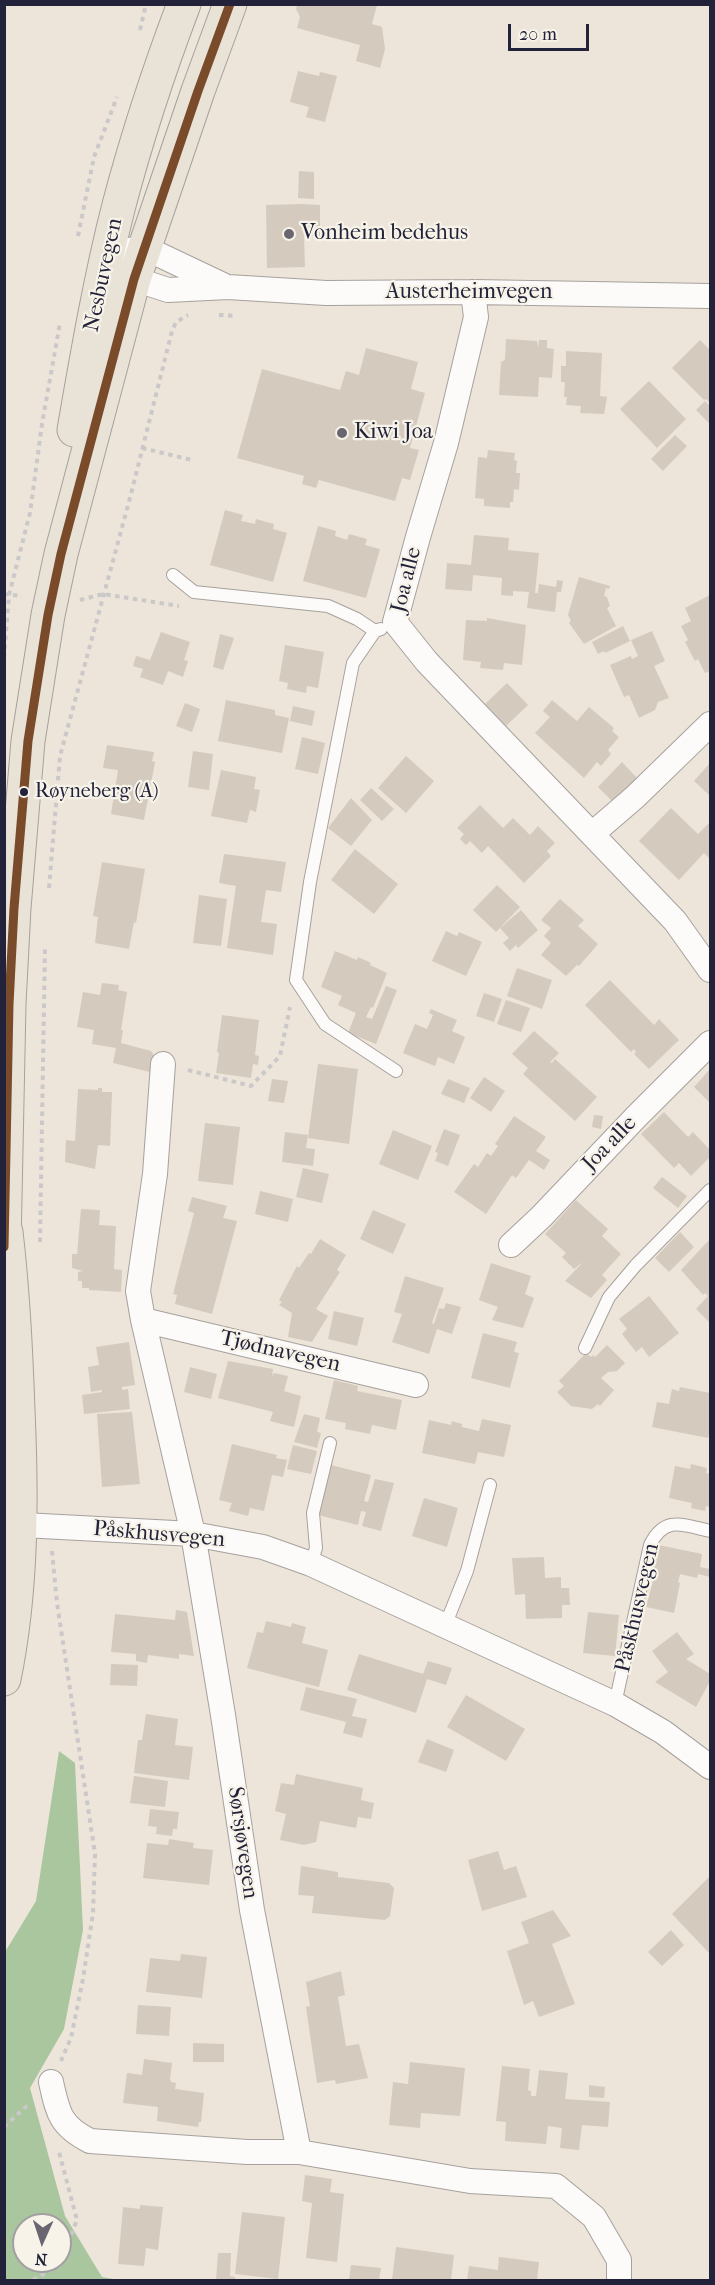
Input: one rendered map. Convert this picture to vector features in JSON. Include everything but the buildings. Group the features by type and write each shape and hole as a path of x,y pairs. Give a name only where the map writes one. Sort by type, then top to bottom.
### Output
{"main road":[{"name":"Nesbuvegen","path":"61,554 71,443 92,328 119,205 150,98 184,4"},
{"name":"Nesbuvegen","path":"4,1679 24,1526 14,1299 5,1239 9,1004 21,812 28,741 48,615 61,554 134,279 230,4"}],"street":[{"path":"109,253 145,248"},
{"name":"Austerheimvegen","path":"145,248 228,287"},
{"name":"Austerheimvegen","path":"109,253 134,279 168,290 228,287 326,293 473,292 711,296"},
{"name":"Joa alle","path":"473,292 476,317 446,443 418,537 385,627 428,662 675,921 711,970"},
{"path":"592,834 709,728"},
{"name":"Joa alle","path":"511,1245 711,1043"},
{"path":"163,1064 155,1174 138,1291 193,1534"},
{"name":"Tjødnavegen","path":"143,1320 416,1385"},
{"name":"Påskhusvegen","path":"24,1526 193,1534 263,1547 311,1564 615,1704 663,1732 711,1767"},
{"name":"Sørsjøvegen","path":"193,1534 252,1910 298,2152"},
{"path":"51,2082 57,2112 74,2133 90,2141 298,2152 470,2181 556,2186 594,2217 619,2260 619,2280"}],"lane":[{"path":"173,575 194,592 328,606 357,619 385,627 353,663 310,882 296,980 325,1024 396,1071"},
{"path":"585,1348 609,1297 636,1265 711,1190"},
{"path":"311,1564 316,1548 313,1513 330,1443"},
{"path":"445,1626 467,1571 490,1485"},
{"name":"Påskhusvegen","path":"615,1704 650,1545 656,1533 661,1528 674,1524 711,1531"}],"path":[{"path":"48,893 60,756 172,331 176,322 189,314"},
{"path":"209,315 240,315"},
{"path":"142,448 192,460"},
{"path":"80,600 103,594"},
{"path":"4,658 7,595 31,597"},
{"path":"40,1244 45,939"},
{"path":"163,1064 251,1086 280,1056 296,980"},
{"path":"24,1526 95,1854 93,1913 83,1979 71,2038 51,2082"},
{"path":"33,2280 60,2265 77,2220 59,2152 57,2112"}],"green space":[{"path":"59,1751 75,1763 83,1930 64,2029 30,2088 64,2213 12,2213 12,2273 72,2273 72,2228 102,2277 119,2280 5,2280 5,1952 36,1901"}],"transit line":[{"path":"4,1247 9,1004 14,908 28,741 48,615 61,554 134,279 230,4"}],"place":[{"name":"Vonheim bedehus","path":"289,234"},
{"name":"Kiwi Joa","path":"342,433"},
{"name":"Røyneberg (A)","path":"24,792"}]}
